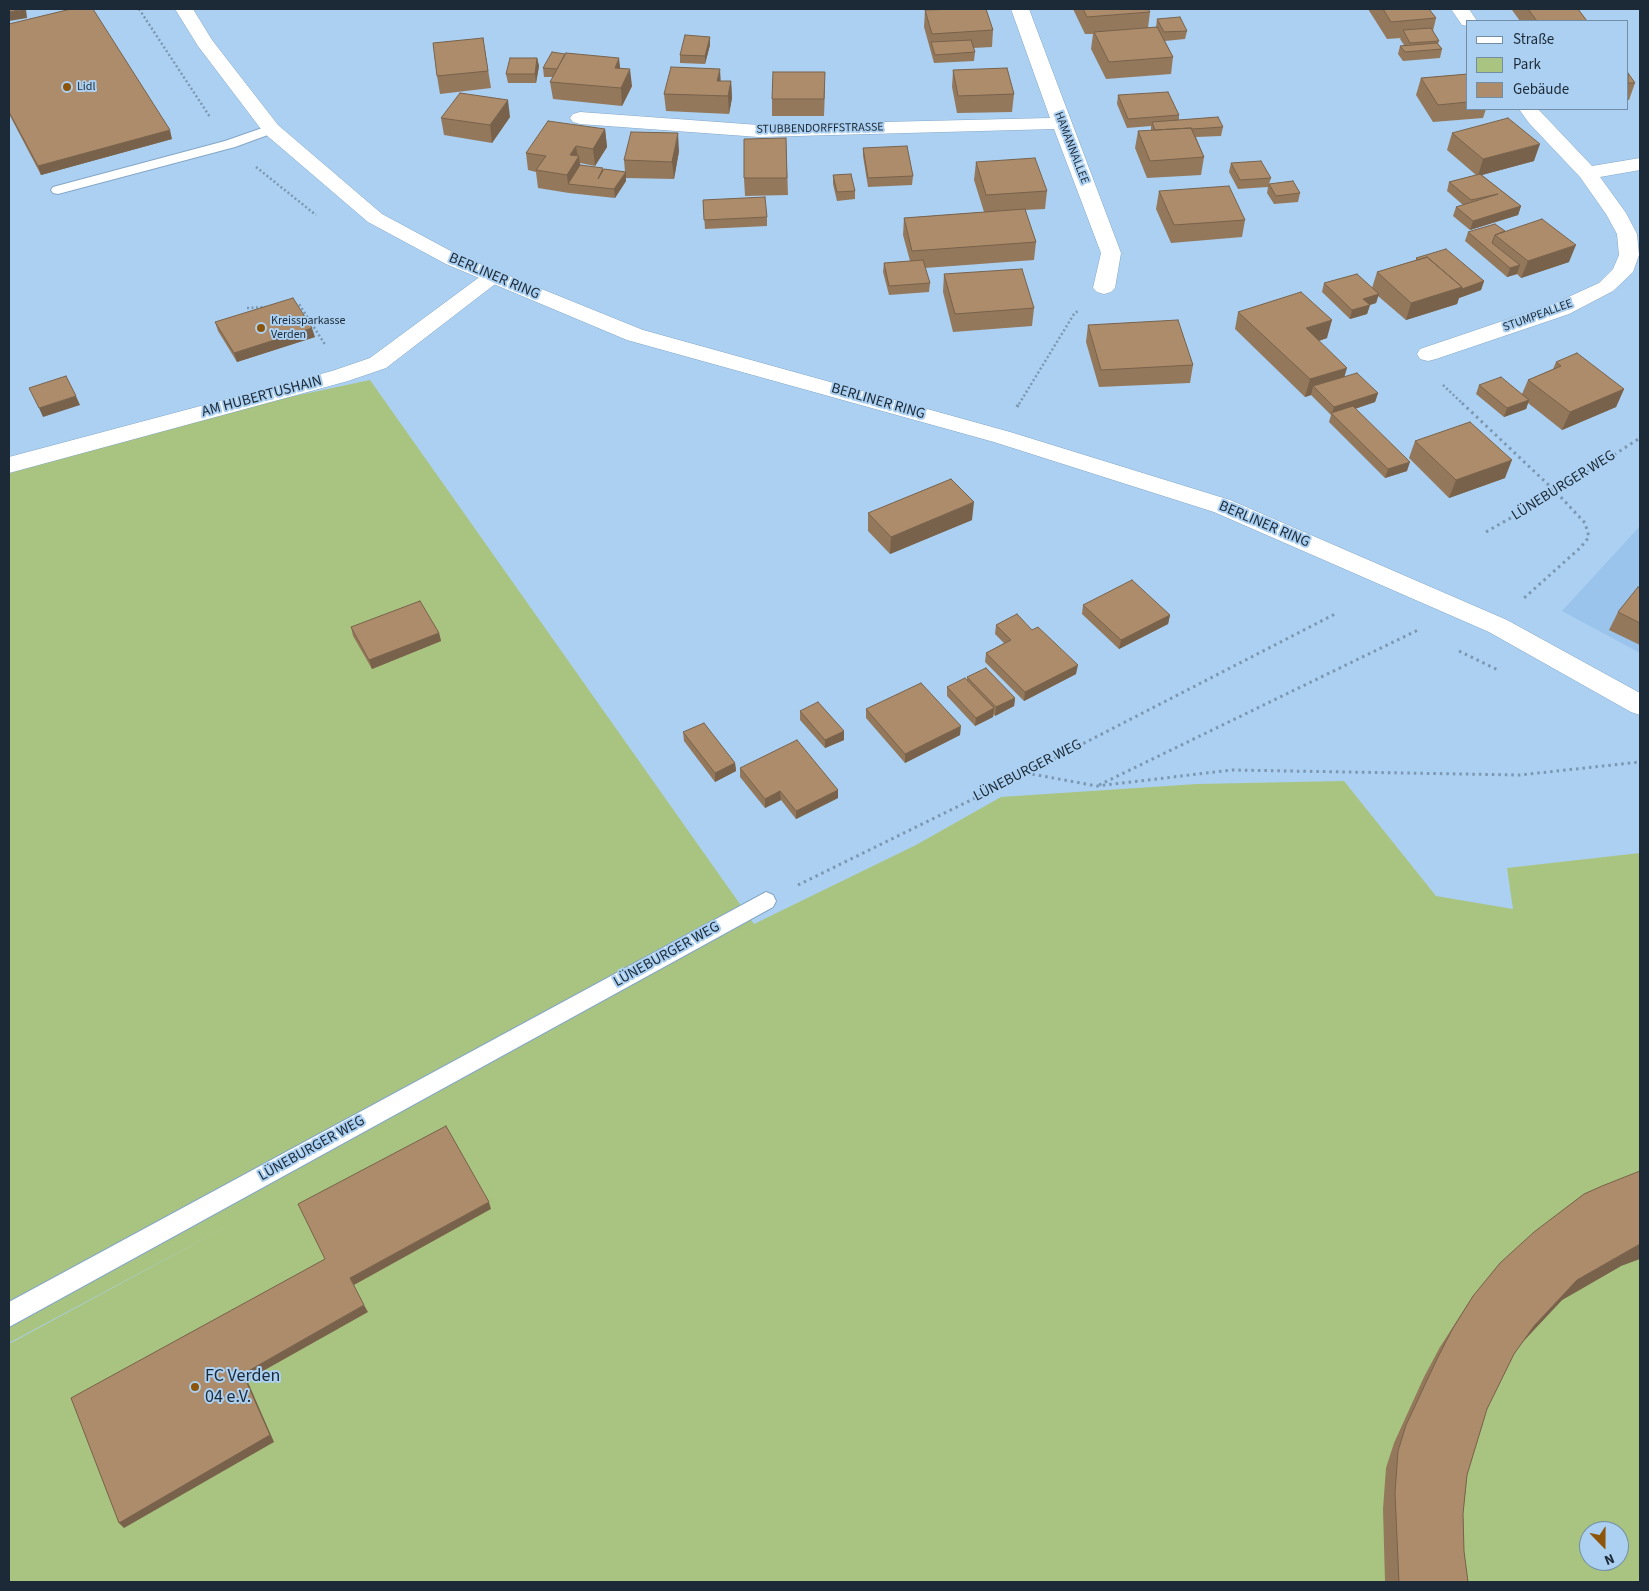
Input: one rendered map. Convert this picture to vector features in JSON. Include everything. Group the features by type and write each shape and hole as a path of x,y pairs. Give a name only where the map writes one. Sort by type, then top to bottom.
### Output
{"street":[{"name":"BERLINER RING","path":"184,9 204,42 271,129 375,218 453,260 635,335 1002,437 1222,506 1498,626 1640,705"},
{"name":"HAMANNALLEE","path":"1020,9 1061,123 1112,253 1104,288"},
{"path":"1460,9 1467,20"},
{"name":"STUMPEALLEE","path":"1428,354 1561,309 1606,287 1623,272 1629,255 1626,234 1616,213 1587,173 1529,110"},
{"name":"STUBBENDORFFSTRASSE","path":"580,118 759,131 1061,123"},
{"path":"1587,173 1640,164"},
{"name":"AM HUBERTUSHAIN","path":"9,465 340,376 378,363 492,277"}],"lane":[{"path":"58,190 230,144 271,129"},
{"name":"LÜNEBURGER WEG","path":"9,1315 766,901"}],"path":[{"path":"1002,437 1018,404 1074,314 1104,288"},
{"path":"290,305 299,304 327,347 360,353 378,363"},
{"path":"247,308 273,306"},
{"path":"1428,354 1432,375 1556,492 1585,522 1589,537 1580,548 1519,603"},
{"path":"1018,404 1027,408"},
{"name":"LÜNEBURGER WEG","path":"1486,532 1556,492 1640,438"},
{"name":"LÜNEBURGER WEG","path":"766,901 1026,773 1335,614"},
{"path":"1097,786 1419,630 1410,626"},
{"path":"1454,648 1498,671"},
{"path":"1026,773 1097,786 1232,770 1520,775 1640,762"}],"shaded area":[{"path":"1640,526 1640,653 1562,611"}],"green space":[{"path":"370,380 754,924 916,845 1001,797 1197,784 1344,781 1436,896 1513,909 1507,868 1640,853 1640,1582 9,1582 9,1344 233,1223 9,1343 9,470 257,404"}],"building":[{"path":"9,9 24,9 9,12"},
{"path":"71,9 93,9 170,130 38,166 9,112 9,24"},
{"path":"986,9 993,30 932,34 925,10"},
{"path":"1083,9 1148,9 1150,12 1087,17"},
{"path":"1383,9 1429,9 1436,18 1391,22"},
{"path":"1528,9 1578,9 1586,20 1536,20"},
{"path":"1180,17 1187,31 1164,32 1157,19"},
{"path":"1157,27 1173,57 1109,62 1094,32"},
{"path":"1431,28 1439,41 1410,43 1403,30"},
{"path":"685,35 710,37 705,56 680,55"},
{"path":"483,38 488,71 437,76 433,43"},
{"path":"971,40 975,52 935,55 931,42"},
{"path":"1437,43 1442,49 1405,52 1400,46"},
{"path":"552,52 565,54 557,69 543,68"},
{"path":"566,53 619,58 615,68 630,69 621,88 550,82"},
{"path":"510,58 537,58 535,74 506,74"},
{"path":"671,67 720,69 717,81 731,81 728,96 664,94"},
{"path":"1007,68 1014,94 958,96 953,70"},
{"path":"773,72 825,72 824,99 772,99"},
{"path":"1466,74 1466,102 1438,105 1421,78"},
{"path":"1629,74 1635,83 1629,83"},
{"path":"1168,92 1179,115 1128,119 1118,95"},
{"path":"460,93 508,100 490,125 441,118"},
{"path":"1218,117 1223,127 1155,130 1152,122"},
{"path":"1508,118 1540,144 1483,159 1452,133"},
{"path":"548,121 605,129 593,149 576,146 570,155 579,156 567,175 536,170 546,156 526,153"},
{"path":"1191,128 1204,157 1150,161 1138,131"},
{"path":"631,132 678,133 672,162 624,160"},
{"path":"786,138 787,178 744,178 744,139"},
{"path":"907,146 913,176 868,178 863,148"},
{"path":"1035,158 1047,191 986,195 976,162"},
{"path":"1261,161 1271,178 1240,180 1231,163"},
{"path":"580,165 603,168 598,179 604,169 626,172 614,189 568,184"},
{"path":"851,174 855,191 837,192 833,175"},
{"path":"1480,174 1521,206 1473,221 1456,207 1498,194 1471,200 1449,182"},
{"path":"1293,181 1300,193 1276,196 1269,184"},
{"path":"1229,186 1245,220 1174,225 1159,191"},
{"path":"765,197 767,217 704,220 703,200"},
{"path":"1025,209 1036,242 912,251 904,218"},
{"path":"1542,219 1576,245 1528,261 1495,235"},
{"path":"1495,224 1505,231 1495,235 1492,243 1520,265 1510,268 1468,232"},
{"path":"1446,249 1484,281 1462,289 1427,257 1418,260 1416,258"},
{"path":"1427,257 1462,287 1411,303 1377,272"},
{"path":"923,260 930,283 889,286 884,263"},
{"path":"1022,269 1034,308 955,314 944,274"},
{"path":"1357,274 1379,294 1363,299 1370,305 1352,310 1324,283"},
{"path":"1301,292 1332,320 1306,328 1347,368 1310,379 1238,312"},
{"path":"293,298 312,328 234,353 215,322"},
{"path":"1178,320 1193,365 1101,370 1088,325"},
{"path":"1577,353 1624,389 1570,412 1528,380 1561,366 1556,362"},
{"path":"1357,373 1378,393 1334,407 1313,386"},
{"path":"66,376 76,396 39,408 29,388"},
{"path":"1501,377 1529,400 1507,408 1479,385"},
{"path":"1353,406 1410,462 1388,469 1331,413"},
{"path":"1470,422 1512,460 1456,480 1415,441"},
{"path":"951,479 974,502 891,537 868,513"},
{"path":"1132,580 1170,615 1121,640 1083,605"},
{"path":"1638,587 1640,588 1640,623 1618,612"},
{"path":"420,601 439,633 369,660 351,627"},
{"path":"1017,614 1032,630 1038,627 1078,665 1025,692 986,653 1011,640 996,625"},
{"path":"986,668 1015,698 996,707 967,677"},
{"path":"965,678 994,708 976,718 947,687"},
{"path":"921,683 961,726 905,754 866,709"},
{"path":"818,702 844,731 825,740 800,711"},
{"path":"704,723 735,763 715,773 683,732"},
{"path":"797,740 838,790 796,811 780,791 765,799 740,768"},
{"path":"446,1126 489,1202 350,1278 364,1305 243,1374 270,1435 119,1523 71,1398 325,1259 298,1204"},
{"path":"1640,1171 1640,1244 1577,1280 1534,1326 1514,1354 1487,1409 1467,1475 1463,1514 1464,1551 1468,1582 1399,1582 1395,1493 1398,1451 1406,1425 1453,1328 1473,1296 1500,1263 1534,1232 1584,1194"}],"place":[{"name":"Lidl","path":"67,87"},
{"name":"Kreissparkasse Verden","path":"261,328"},
{"name":"FC Verden 04 e.V.","path":"195,1387"}]}
